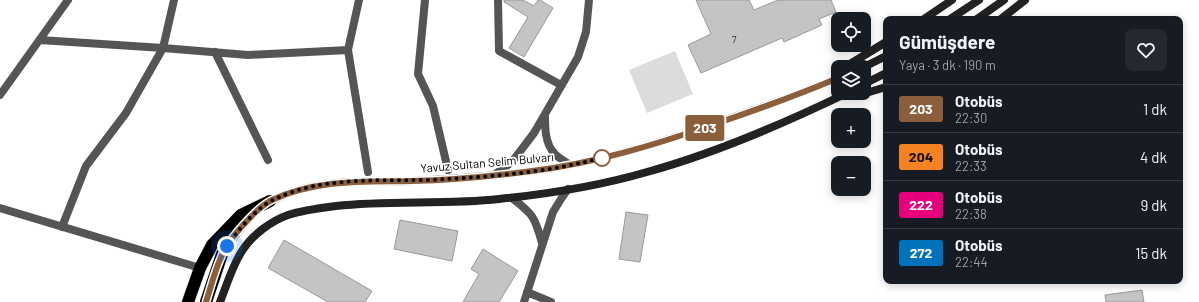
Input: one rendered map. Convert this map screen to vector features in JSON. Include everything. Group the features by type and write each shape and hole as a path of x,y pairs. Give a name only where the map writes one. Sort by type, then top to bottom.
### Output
{"highway":[{"path":"188,302 200,268 212,245 241,215 270,201"},
{"path":"206,302 222,254"}],"main road":[{"path":"928,16 952,0"},
{"path":"955,16 979,0"},
{"path":"980,16 1004,0"},
{"path":"1005,16 1025,0"},
{"path":"855,60 883,44"},
{"path":"871,64 883,58"},
{"path":"871,80 883,74"},
{"name":"Yavuz Sultan Selim Bulvarı","path":"222,254 232,238 257,211 270,201 314,186 362,181 447,179 532,171 570,165 617,155 678,137 756,110 831,81"},
{"path":"871,92 883,88"},
{"path":"220,302 242,250 255,235 272,222 288,215 308,210 354,204 442,203 512,198 615,180 679,162 791,119 832,100"}],"street":[{"path":"0,95 68,0"},
{"path":"62,227 86,166 126,113 163,48 174,0"},
{"path":"360,0 348,50 368,172"},
{"path":"425,0 418,74 433,106 448,170"},
{"path":"498,0 499,51 561,85"},
{"path":"494,175 512,162 534,134 578,57 586,32 588,0"},
{"path":"40,40 248,55 348,50"},
{"path":"215,52 268,160"},
{"path":"545,115 546,135 554,153 570,165"},
{"path":"524,302 534,274 542,243 554,212 568,189"},
{"path":"512,198 529,211 537,224 542,243"},
{"path":"0,208 200,268"},
{"path":"527,292 551,302"}],"shaded area":[{"path":"675,51 693,94 647,113 629,70"}],"building":[{"path":"504,0 523,0 534,6 538,0 540,0 553,8 524,57 509,48 528,17 504,2"},
{"path":"696,0 749,0 754,10 778,0 831,0 836,12 831,12 831,14 819,19 822,25 784,42 782,38 701,73 688,45 711,34"},
{"path":"626,212 648,215 640,262 619,259"},
{"path":"400,220 458,231 452,261 394,249"},
{"path":"284,240 372,291 365,302 328,302 268,268"},
{"path":"483,249 518,271 499,302 463,302 479,274 471,269"},
{"path":"1142,290 1144,302 1106,302 1105,295"}],"bus line":[{"name":"203","path":"206,302 222,254 232,238 257,211 270,201 290,193 314,186 337,183 447,179 556,168 617,155 678,137 756,110 831,81"}],"route":[{"path":"227,246 232,238 257,211 270,201 314,186 362,181 447,179 532,171 556,168 606,157 602,158"}]}
